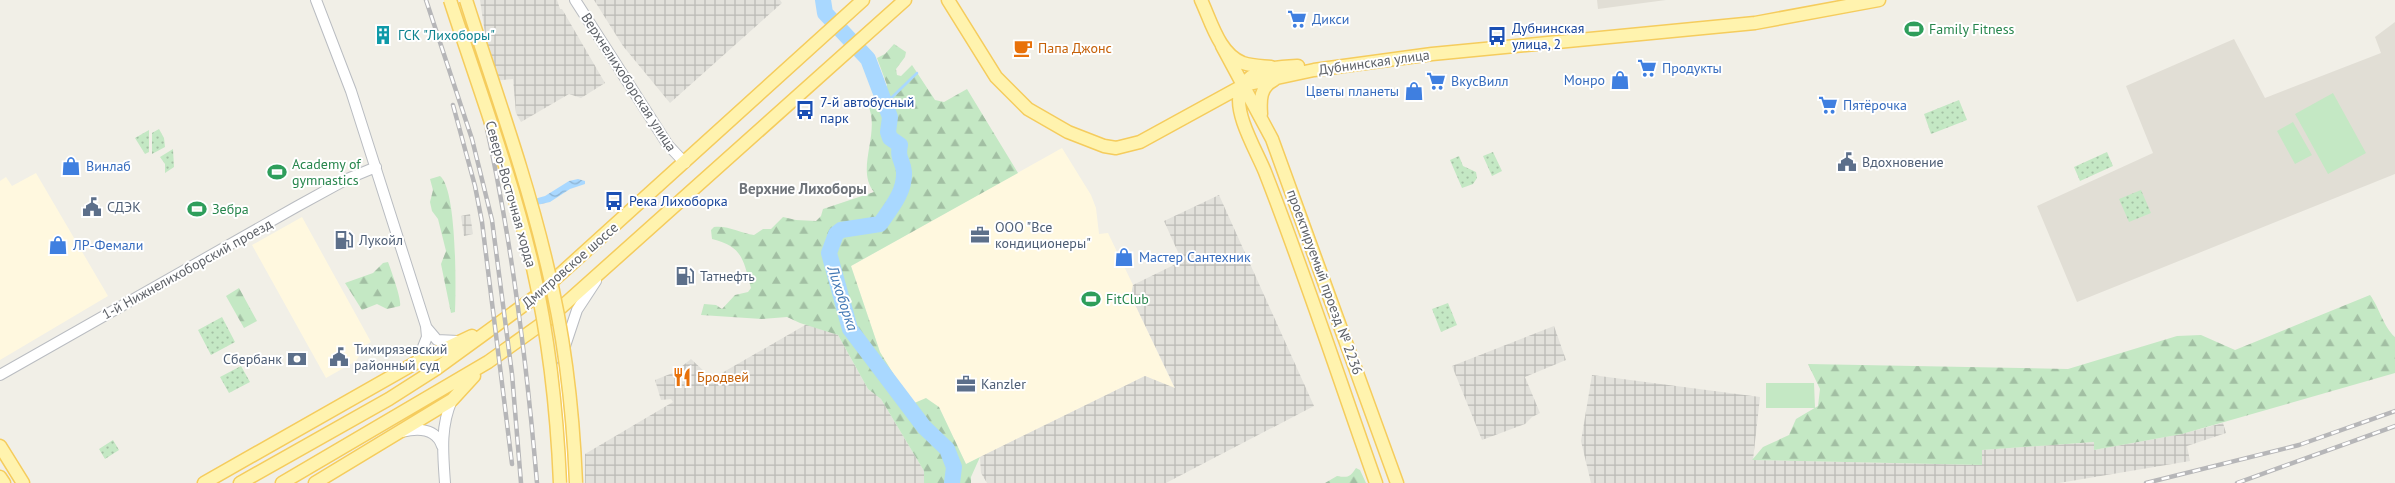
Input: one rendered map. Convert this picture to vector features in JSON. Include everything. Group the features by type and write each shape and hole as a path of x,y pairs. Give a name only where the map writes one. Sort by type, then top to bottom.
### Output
{"main road":[{"name":"Северо-Восточная хорда","path":"450,0 507,174 533,269 551,368 558,437 560,483"},
{"name":"Северо-Восточная хорда","path":"466,0 521,169 548,266 567,365 574,434 576,483"},
{"name":"Дмитровское шоссе","path":"240,483 389,399 504,321 535,297 863,0"},
{"name":"Дмитровское шоссе","path":"282,483 488,362 547,320 905,0"},
{"path":"948,0 993,72 1010,94 1028,109 1068,132 1104,146 1129,146 1218,101 1244,85 1250,77 1258,73 1278,72"},
{"name":"проектируемый проезд № 2236","path":"1201,0 1222,46 1262,119 1282,163 1397,483"},
{"name":"Дубнинская улица","path":"1278,72 1756,23 1879,0"},
{"path":"1222,46 1236,60 1278,72"},
{"path":"1262,119 1260,104 1263,89 1278,72"},
{"name":"проектируемый проезд № 2236","path":"1244,85 1240,98 1243,119 1271,188 1376,483"},
{"path":"1218,101 1233,106 1243,119"},
{"path":"204,483 417,362 504,321"},
{"path":"315,483 452,400 463,386 488,362"},
{"path":"0,446 23,483"},
{"path":"0,477 4,483"}],"street":[{"path":"316,0 348,82 426,326 425,346 417,362"},
{"name":"Верхнелихоборская улица","path":"575,0 668,145 685,163"},
{"name":"1-й Нижнелихоборский проезд","path":"0,375 305,202 347,179 376,167"},
{"path":"570,483 561,374 562,359 573,318 586,295 604,270"},
{"path":"426,326 437,340 462,341"},
{"path":"445,483 444,421 452,400"},
{"path":"398,433 419,429 428,431 441,442 443,450"}],"shaded area":[{"path":"480,0 557,0 560,9 562,9 605,83 581,98 569,94 521,122 516,113 513,79 492,81"},
{"path":"594,0 780,0 782,3 670,103 623,46"},
{"path":"1597,0 1666,0 1598,9"},
{"path":"2395,22 2395,174 2077,302 2037,206 2153,153 2126,86 2234,39 2265,98 2381,53 2375,37"},
{"path":"1062,148 1091,195 1096,208 1099,234 1108,233 1133,285 1131,296 1175,389 1145,376 966,464 939,407 912,404 880,352 851,266"},
{"path":"36,173 108,296 0,360 0,181 6,177 12,186"},
{"path":"1219,195 1314,406 1166,483 987,483 981,473 980,457 1145,376 1175,388 1131,296 1133,285 1182,261 1164,221"},
{"path":"470,214 473,234 464,236 461,216"},
{"path":"302,217 371,342 358,350 359,356 356,361 326,378 252,245"},
{"path":"807,324 838,335 868,389 881,399 924,471 924,483 585,483 585,454 673,402 671,399 661,400 655,380 675,372 691,359 707,374 700,382 701,385"},
{"path":"1554,326 1566,360 1525,377 1540,413 1532,417 1525,424 1482,440 1452,366"},
{"path":"1592,375 1760,397 1753,460 1982,465 1981,450 2095,442 2094,450 2182,434 2223,423 2226,433 2187,446 2190,461 2059,483 1591,483 1581,441"}],"green space":[{"path":"894,44 906,52 905,57 896,69 897,75 901,76 912,65 935,100 944,102 967,89 1018,173 851,266 880,352 912,404 926,398 939,407 966,464 980,457 971,477 971,483 924,483 924,471 881,399 868,389 838,335 787,317 762,319 701,315 704,304 716,305 722,309 735,295 748,292 751,288 746,269 736,250 712,239 711,230 714,227 729,228 754,235 763,229 771,229 783,217 816,221 821,216 823,209 874,192 869,183 867,173 872,127 868,105 887,91 887,85 877,58 885,54"},
{"path":"2333,93 2366,153 2328,174 2295,114"},
{"path":"1959,100 1967,120 1931,134 1924,114"},
{"path":"2293,122 2312,155 2295,164 2277,131"},
{"path":"159,129 164,138 165,147 152,154 152,133"},
{"path":"149,130 149,152 145,154 135,138"},
{"path":"173,149 174,167 165,173 165,164 160,157"},
{"path":"1493,152 1502,171 1492,176 1483,156"},
{"path":"2107,152 2113,166 2080,181 2074,167"},
{"path":"1459,156 1463,166 1476,172 1477,178 1473,184 1462,188 1450,160"},
{"path":"440,176 446,185 450,200 454,240 455,312 451,313 441,264 446,251 438,219 432,211 430,202 433,190 430,179"},
{"path":"2141,190 2151,213 2129,222 2119,199"},
{"path":"388,262 398,292 400,306 387,309 377,304 362,310 345,283 373,273 383,263"},
{"path":"239,288 257,321 244,328 226,296"},
{"path":"2370,295 2395,337 2395,373 2182,434 2094,450 2094,442 1982,450 1982,465 1752,460 1763,447 1789,435 1796,419 1818,406 1820,389 1808,364 2068,369 2177,336 2201,335 2235,350"},
{"path":"1448,303 1457,325 1441,332 1432,309"},
{"path":"222,317 235,342 211,355 198,330"},
{"path":"241,366 250,382 229,393 220,377"},
{"path":"1766,383 1814,383 1815,408 1766,408"},
{"path":"113,440 119,450 105,459 99,449"},
{"path":"1356,468 1360,470 1366,483 1325,483 1337,476 1348,476"}],"water":[{"path":"578,179 585,181 585,184 570,189 550,202 528,207 527,201 545,196 569,181"}],"waterway":[{"name":"Лихоборка","path":"823,0 825,13 868,59 890,117 888,132 890,138 900,145 899,153 904,172 900,193 880,224 841,230 836,234 829,253 850,329 924,427 947,449 954,467 952,483"},
{"path":"885,104 917,73"}],"railway":[{"path":"426,0 472,139 492,220 512,374 521,483"},
{"path":"454,0 485,119 508,239 525,361 537,483"},
{"path":"453,105 475,186 482,222 512,464"},
{"path":"2146,483 2299,445 2395,411"},
{"path":"2237,483 2395,426"}],"place":[{"name":"Дикси","path":"1297,19"},
{"name":"Family Fitness","path":"1914,29"},
{"name":"ГСК \"Лихоборы\"","path":"383,35"},
{"name":"Дубнинская улица, 2","path":"1497,36"},
{"name":"Папа Джонс","path":"1023,48"},
{"name":"Продукты","path":"1647,68"},
{"name":"Монро","path":"1620,80"},
{"name":"ВкусВилл","path":"1436,81"},
{"name":"Цветы планеты","path":"1414,91"},
{"name":"Пятёрочка","path":"1828,105"},
{"name":"7-й автобусный парк","path":"805,110"},
{"name":"Вдохновение","path":"1847,162"},
{"name":"Винлаб","path":"71,166"},
{"name":"Academy of gymnastics","path":"277,172"},
{"name":"Река Лихоборка","path":"614,201"},
{"name":"СДЭК","path":"92,207"},
{"name":"Зебра","path":"197,209"},
{"name":"ООО \"Все кондиционеры\"","path":"980,235"},
{"name":"Лукойл","path":"344,240"},
{"name":"ЛР-Фемали","path":"58,245"},
{"name":"Мастер Сантехник","path":"1124,257"},
{"name":"Татнефть","path":"685,276"},
{"name":"FitClub","path":"1091,299"},
{"name":"Тимирязевский районный суд","path":"339,357"},
{"name":"Сбербанк","path":"297,359"},
{"name":"Бродвей","path":"682,377"},
{"name":"Kanzler","path":"966,384"}],"district":[{"name":"Верхние Лихоборы","path":"803,188"}]}
